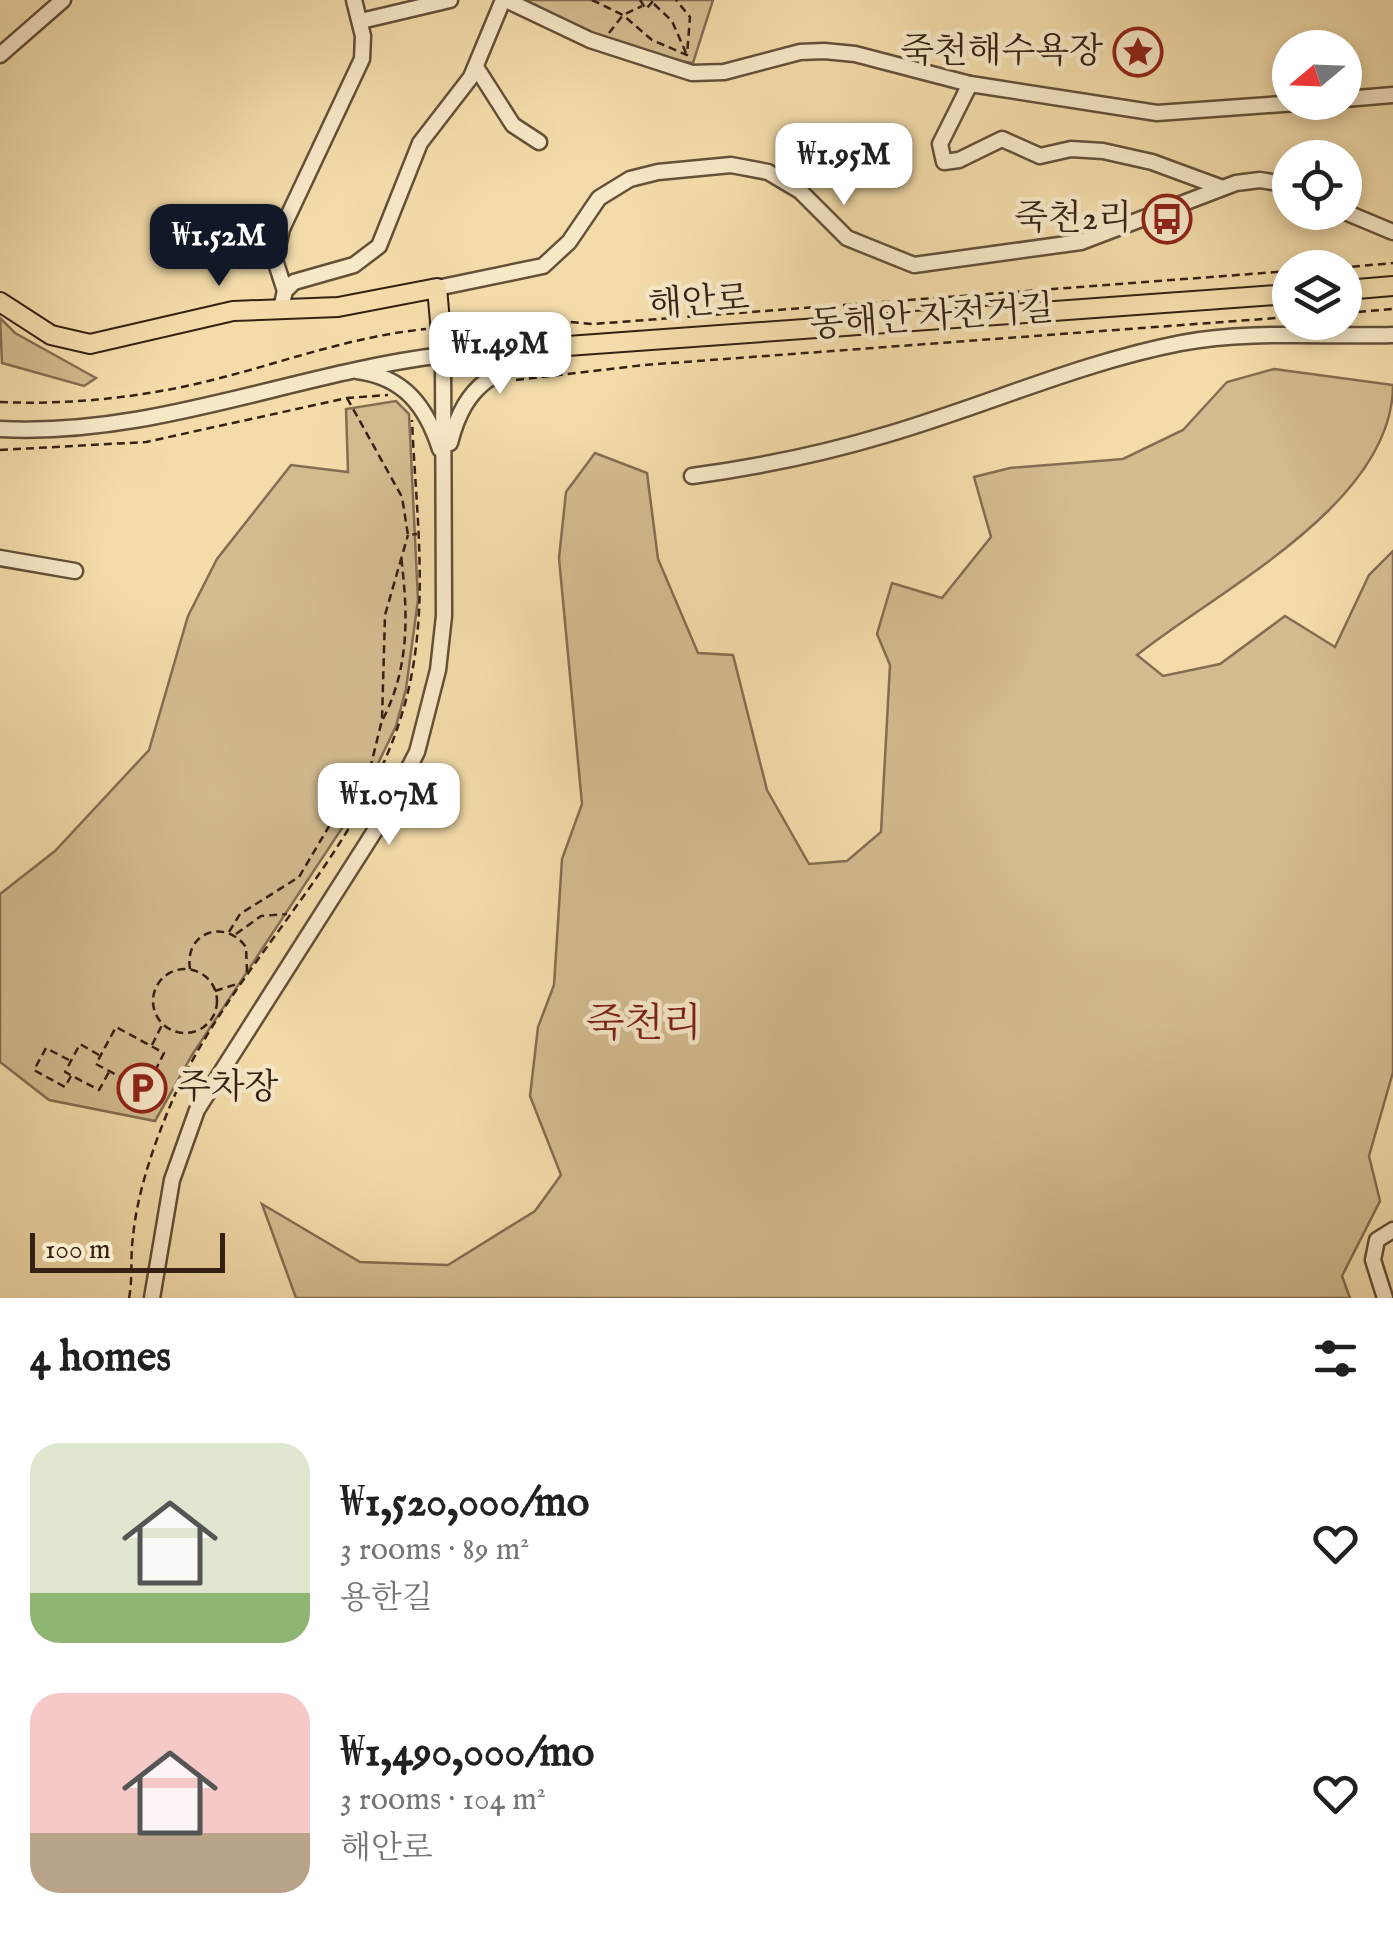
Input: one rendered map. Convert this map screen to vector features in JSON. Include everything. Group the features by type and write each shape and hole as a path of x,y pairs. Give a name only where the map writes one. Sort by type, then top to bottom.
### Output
{"main road":[{"path":"1362,289 1393,286"},
{"path":"0,302 52,336 90,344 283,300 338,307 437,288 443,354"},
{"name":"해안로","path":"443,354 1272,295"}],"street":[{"path":"0,55 63,0"},
{"path":"283,300 276,248 362,59 361,21 354,0"},
{"path":"361,21 450,0"},
{"path":"283,300 294,282 354,264 380,246 426,132 476,67 505,0 603,45 692,73 724,72 800,52 824,51 855,54 970,84 1174,114 1272,105"},
{"path":"476,67 493,100 513,126 539,142"},
{"path":"970,84 940,144 944,162 958,160 1002,139 1040,156 1071,149 1104,151 1152,162 1220,188"},
{"path":"1362,98 1393,95"},
{"path":"437,288 543,266 561,252 608,190 658,172 730,165 768,172 800,191 847,238 914,265 1081,242 1220,188 1260,180 1272,182"},
{"path":"1362,219 1393,232"},
{"path":"692,476 785,462 888,435 1074,369 1184,342 1221,337 1393,335"},
{"path":"444,464 458,412 477,386 511,366 569,345"},
{"path":"152,1298 172,1180 196,1110 383,818 417,752 443,630 443,354"},
{"name":"해안로","path":"0,428 90,426 173,416 346,370 443,354"},
{"path":"346,370 388,378 427,416 444,464"},
{"path":"0,558 75,571"},
{"path":"1385,1298 1373,1260 1377,1240 1393,1230"}],"path":[{"path":"592,0 623,15 641,34 687,56"},
{"path":"640,0 642,6"},
{"path":"676,0 690,17 687,56"},
{"path":"603,45 623,15 654,2 672,21 692,73"},
{"path":"1362,266 1393,264"},
{"path":"1362,312 1393,309"},
{"name":"동해안 자전거길","path":"502,382 644,365 1272,318"},
{"path":"347,398 402,497 408,535 385,615 382,720"},
{"path":"0,450 146,442 347,398 408,398 412,412 422,601 412,678 394,740 365,799 245,977 188,1071 157,1142 138,1206 129,1298"},
{"path":"408,535 418,533"},
{"path":"228,932 240,914 288,886 308,866 331,823 368,776 382,720 396,688 406,640 400,554"},
{"path":"235,935 261,916 289,915"},
{"path":"190,970 194,942 211,931 235,935 250,957 245,977 231,989 214,991"},
{"path":"190,970 206,978 214,991 214,1015 200,1030 180,1033 162,1024 153,1005 158,984 175,971 190,970"},
{"path":"151,1046 162,1024"},
{"path":"126,1080 96,1064 116,1027 164,1053 155,1071"},
{"path":"100,1056 80,1044 65,1072 99,1090 110,1071"},
{"path":"71,1061 46,1048 34,1070 65,1086 71,1075"}],"shaded area":[{"path":"514,0 713,0 693,63 601,39"},
{"path":"0,318 15,333 96,378 84,386 2,363"},
{"path":"1274,369 1393,385 1385,428 1364,468 1333,506 1254,572 1137,655 1163,676 1220,664 1285,616 1335,647 1369,575 1393,551 1393,1072 1369,1156 1380,1201 1342,1276 1350,1298 296,1298 262,1204 360,1262 448,1265 535,1211 561,1175 530,1096 538,1027 554,985 562,859 582,804 559,558 566,492 595,453 647,473 658,559 698,653 733,655 767,790 809,864 847,861 881,832 890,665 877,634 892,583 942,598 991,537 974,477 1010,468 1123,459 1183,430 1227,382"},
{"path":"396,401 409,414 418,600 406,689 396,726 360,801 192,1055 155,1121 49,1100 0,1062 0,894 55,851 149,750 188,616 217,559 291,465 348,472 346,409"}],"place":[{"name":"죽천해수욕장","path":"1138,52"},
{"name":"죽천2리","path":"1167,219"},
{"name":"주차장","path":"142,1088"}],"district":[{"name":"죽천리","path":"644,1025"}]}
